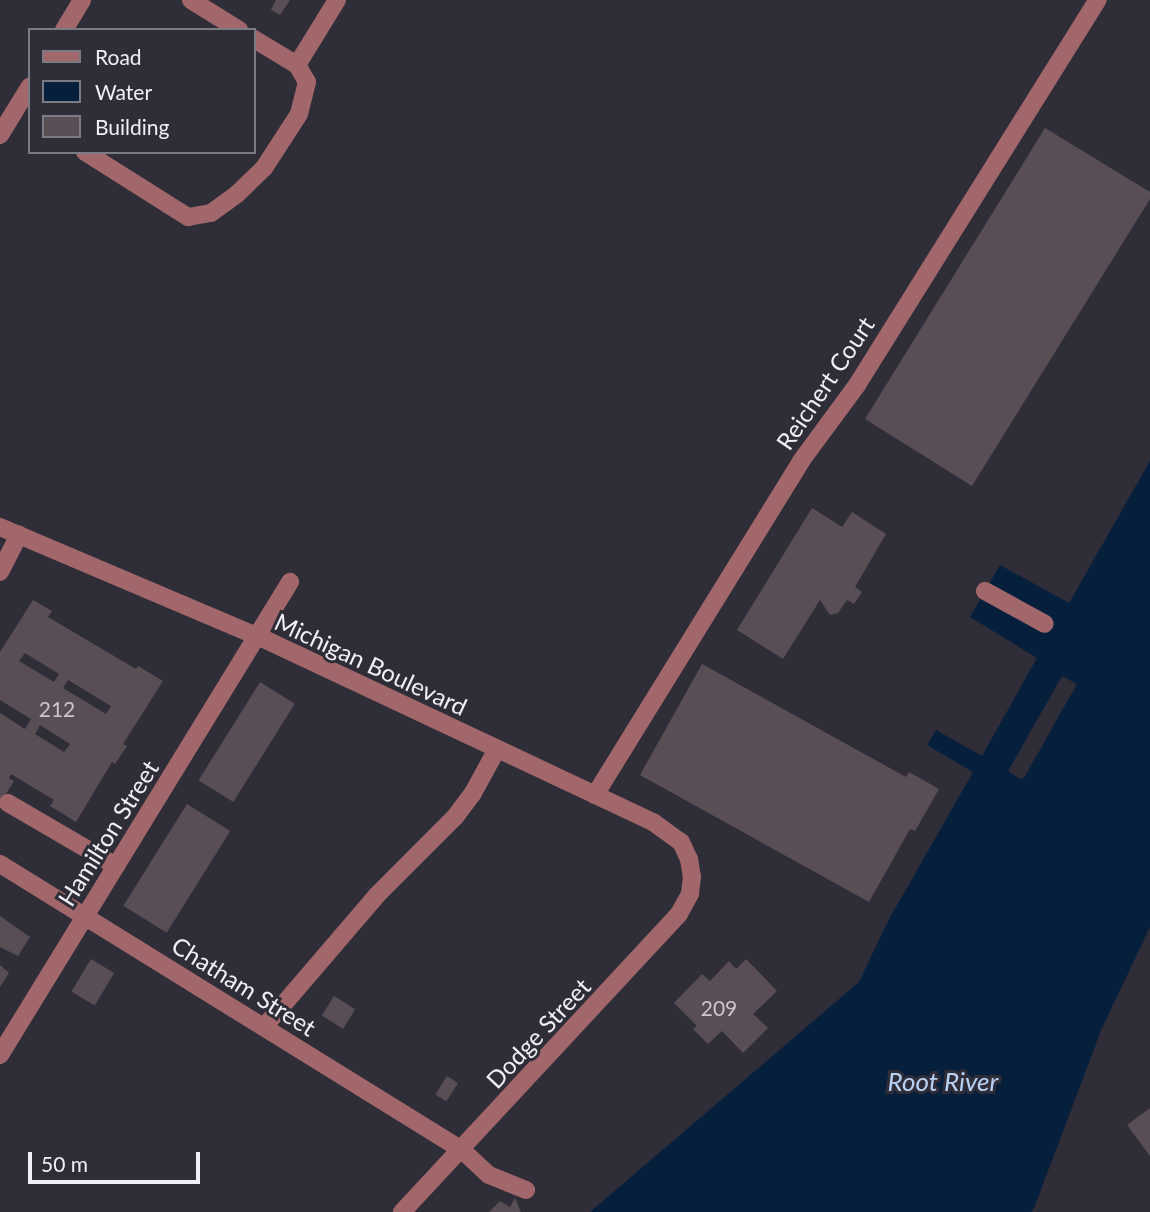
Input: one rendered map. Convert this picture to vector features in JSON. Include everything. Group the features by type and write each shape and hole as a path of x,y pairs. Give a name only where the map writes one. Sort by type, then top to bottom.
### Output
{"street":[{"path":"65,28 82,0"},
{"path":"191,0 236,28"},
{"path":"297,65 337,0"},
{"name":"Reichert Court","path":"595,795 801,461 857,385 1098,0"},
{"path":"88,154 188,217 211,213 237,194 264,168 299,114 307,82 297,65 256,40"},
{"path":"0,135 23,113 28,94"},
{"name":"Michigan Boulevard","path":"0,527 257,637 669,831 681,842 689,859 692,877"},
{"path":"0,572 19,535"},
{"name":"Hamilton Street","path":"0,1055 290,582"},
{"path":"985,591 1045,624"},
{"path":"264,1027 377,895 455,817 473,793 497,749"},
{"path":"8,803 116,866"},
{"name":"Chatham Street","path":"0,864 462,1150 489,1175 526,1191"},
{"name":"Dodge Street","path":"402,1212 680,914 690,894 692,877"}],"water":[{"name":"Root River","path":"1150,461 1150,927 1102,1028 1034,1208 1031,1212 590,1212 859,982 888,921 973,772 927,745 936,730 982,756 1037,658 970,617 1000,565 1069,603"}],"pier":[{"path":"1062,676 1077,684 1024,778 1020,779 1008,771"}],"building":[{"path":"276,0 290,0 280,15 271,10"},
{"path":"1045,128 1150,192 1150,199 972,486 865,419"},
{"path":"812,508 842,527 852,512 886,534 855,587 862,592 854,604 847,600 838,613 830,615 820,600 783,659 737,630"},
{"path":"33,600 52,611 48,617 136,669 138,666 163,681 123,744 127,746 115,764 112,762 76,822 50,806 54,800 11,774 9,778 14,781 0,804 0,713 25,729 31,719 0,700 0,652","holes":["25,653 59,674 54,682 19,661","68,680 111,706 106,714 63,688","40,725 70,744 64,752 35,734"]},
{"path":"702,664 906,777 909,772 939,789 915,831 910,829 869,902 640,775"},
{"path":"260,682 295,704 233,802 199,780"},
{"path":"187,804 230,831 167,933 123,906"},
{"path":"0,916 30,937 18,956 0,947"},
{"path":"91,959 114,973 95,1005 71,992"},
{"path":"746,959 777,991 753,1014 768,1028 743,1053 722,1031 708,1044 693,1029 697,1026 674,1003 702,974 710,981 729,961 736,969"},
{"path":"0,965 9,973 0,987"},
{"path":"334,996 355,1009 343,1029 322,1016"},
{"path":"447,1076 458,1083 446,1102 435,1095"},
{"path":"1150,1108 1150,1156 1127,1125"},
{"path":"515,1198 521,1212 489,1212 500,1201 510,1207"}]}
